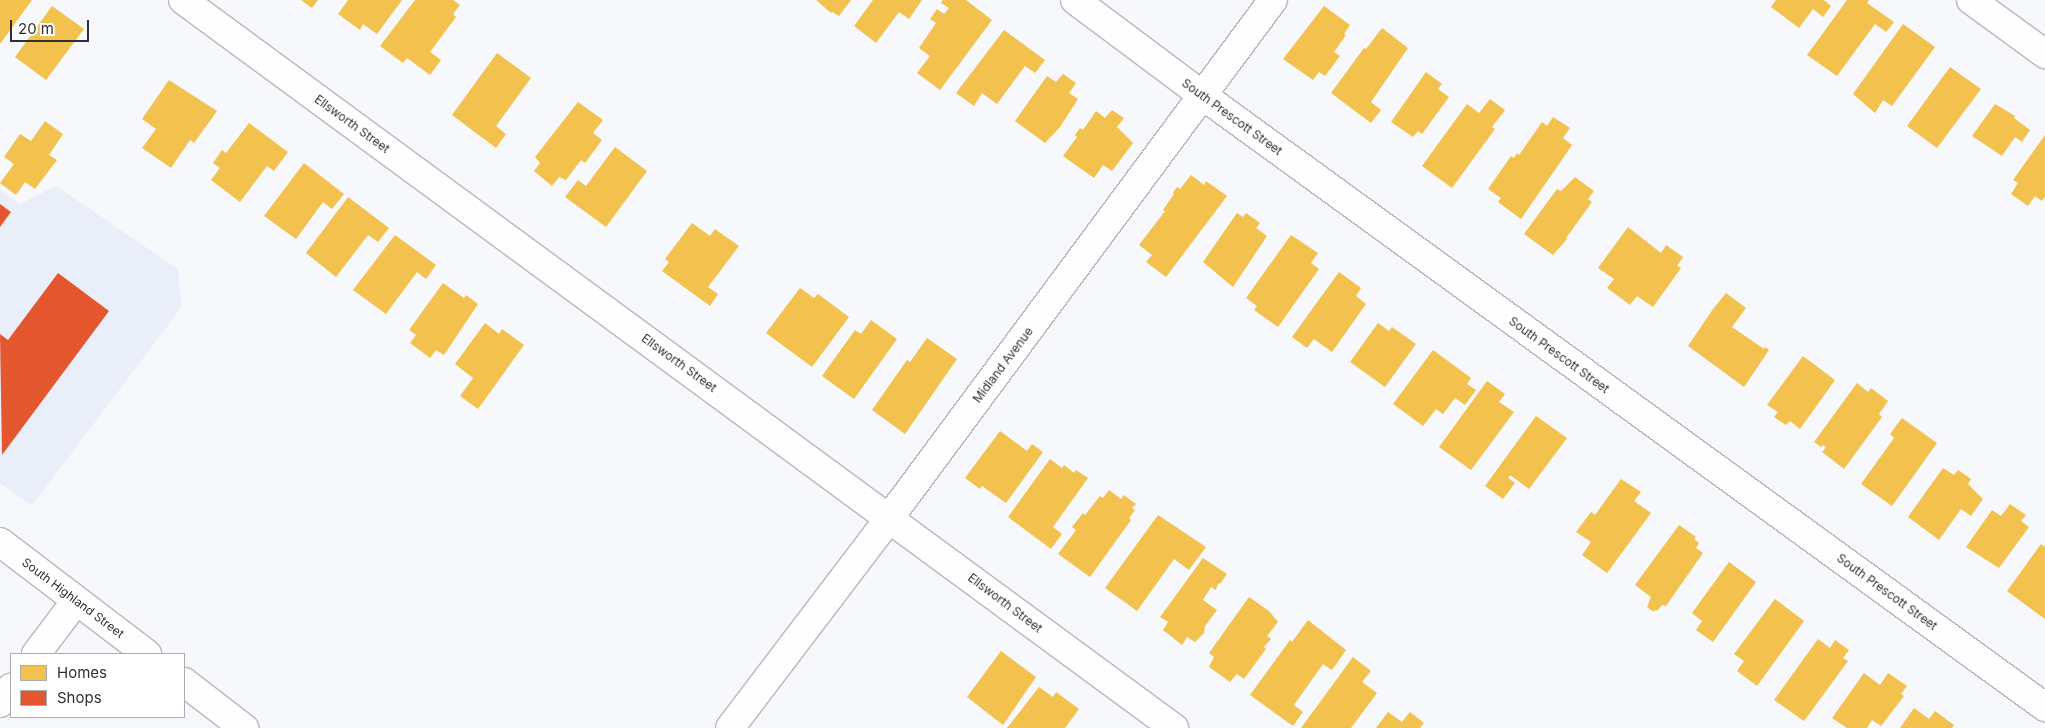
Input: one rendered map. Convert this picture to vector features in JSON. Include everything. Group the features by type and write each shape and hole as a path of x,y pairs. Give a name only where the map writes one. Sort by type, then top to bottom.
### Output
{"street":[{"name":"Ellsworth Street","path":"183,0 1174,728"},
{"name":"South Prescott Street","path":"1075,0 1202,95 2045,707"},
{"name":"Midland Avenue","path":"730,728 890,518 1273,0"},
{"path":"1971,0 2045,54"},
{"name":"South Highland Street","path":"0,542 146,653"},
{"path":"37,653 76,601"},
{"path":"185,683 244,728"},
{"path":"0,703 10,689"}],"shaded area":[{"path":"56,186 178,269 181,308 32,506 0,483 0,190 20,204"}],"building: Homes":[{"path":"0,0 32,0 0,44"},
{"path":"301,0 318,0 312,8"},
{"path":"348,0 402,0 377,34 363,24 360,30 338,14"},
{"path":"415,0 453,0 460,5 453,14 456,17 430,52 441,60 430,75 407,58 403,63 380,46"},
{"path":"816,0 851,0 839,16 831,13"},
{"path":"873,0 922,0 909,19 899,12 876,43 854,26"},
{"path":"943,0 966,0 992,20 940,90 917,73 930,56 919,48 936,23 930,19 937,9 944,14 949,8 941,3"},
{"path":"1776,0 1824,0 1831,6 1823,17 1813,9 1799,28 1771,7"},
{"path":"1847,0 1869,0 1867,3 1894,22 1886,32 1875,24 1837,76 1807,55"},
{"path":"52,6 84,29 46,80 15,57"},
{"path":"1324,6 1350,25 1344,34 1346,35 1334,52 1340,56 1325,76 1319,72 1313,80 1283,59"},
{"path":"1903,24 1935,47 1892,106 1883,100 1875,113 1853,94"},
{"path":"1382,28 1408,48 1371,102 1381,110 1371,123 1331,93 1364,48 1366,49"},
{"path":"1004,30 1045,60 1035,73 1025,66 997,104 982,93 974,106 956,93"},
{"path":"497,53 531,78 496,126 506,134 496,148 452,115"},
{"path":"1950,67 1981,89 1937,148 1907,126"},
{"path":"1426,72 1442,84 1438,89 1449,97 1422,134 1418,131 1413,137 1391,122"},
{"path":"1063,74 1076,83 1069,93 1078,99 1060,127 1045,143 1015,121 1047,76 1056,82"},
{"path":"169,80 217,111 194,143 190,140 171,168 142,148 156,129 142,119"},
{"path":"1490,99 1505,110 1492,127 1495,129 1452,188 1422,166 1467,104 1479,113"},
{"path":"578,102 603,120 593,133 602,140 585,163 581,160 566,180 559,177 552,186 534,171 540,163 535,157"},
{"path":"1995,104 2015,116 2014,118 2030,130 2022,142 2015,137 2002,156 1972,136"},
{"path":"1112,110 1124,118 1117,127 1133,143 1112,171 1103,165 1094,178 1063,156 1077,137 1075,135 1080,128 1083,130 1096,111 1105,118"},
{"path":"1553,117 1570,128 1563,138 1572,145 1521,219 1498,202 1501,198 1488,189 1511,156 1514,158 1517,153 1519,155 1542,122 1547,126"},
{"path":"45,121 63,134 49,155 57,160 35,189 25,182 16,195 0,183 14,164 4,157 20,134 31,141"},
{"path":"249,123 288,152 274,171 267,166 240,202 211,180 220,168 213,163 222,150 226,153"},
{"path":"2045,135 2045,197 2042,201 2035,196 2028,206 2011,194 2018,183 2013,180"},
{"path":"615,147 647,171 606,227 565,197 578,180 586,186"},
{"path":"304,163 344,194 332,209 323,202 296,239 264,216"},
{"path":"1191,175 1204,185 1206,181 1227,196 1166,277 1146,262 1152,255 1139,245 1165,211 1163,210 1177,187 1180,189"},
{"path":"1575,177 1594,191 1588,199 1592,202 1567,239 1553,255 1524,234 1557,189 1561,191"},
{"path":"348,197 389,228 378,242 368,235 336,277 306,253"},
{"path":"1237,213 1243,217 1246,213 1260,223 1256,228 1267,236 1233,287 1203,262"},
{"path":"692,223 710,236 715,229 739,246 708,287 718,294 710,306 662,271 669,262 665,259"},
{"path":"1628,227 1661,253 1666,245 1683,257 1677,266 1681,268 1653,307 1637,296 1630,305 1607,288 1614,279 1598,268"},
{"path":"395,235 436,265 426,279 417,272 386,314 353,290"},
{"path":"1291,235 1318,253 1311,263 1319,269 1278,327 1254,310 1257,306 1246,298"},
{"path":"1339,272 1361,288 1356,296 1366,304 1332,352 1314,339 1307,348 1292,337"},
{"path":"443,283 464,298 466,295 478,304 444,355 436,350 430,358 410,343 416,335 409,330"},
{"path":"800,288 814,298 818,294 849,317 812,367 766,333"},
{"path":"1726,293 1746,308 1732,327 1764,349 1765,347 1769,350 1744,387 1688,346"},
{"path":"871,320 897,339 854,399 822,376 855,330 861,334"},
{"path":"485,323 499,334 502,329 524,345 478,409 460,396 473,378 455,364"},
{"path":"1378,323 1389,331 1392,327 1416,344 1385,387 1350,362"},
{"path":"927,338 957,359 905,434 872,410 907,360 910,362"},
{"path":"1433,350 1471,378 1467,384 1476,390 1465,405 1455,398 1443,414 1436,409 1423,426 1393,404"},
{"path":"1803,356 1835,380 1800,429 1790,421 1786,425 1774,417 1778,412 1767,405"},
{"path":"1487,381 1505,394 1499,402 1514,412 1471,470 1439,447"},
{"path":"1857,383 1868,392 1871,388 1888,401 1879,414 1882,417 1844,469 1822,452 1826,447 1823,445 1821,447 1814,442"},
{"path":"1536,416 1567,438 1529,489 1510,475 1508,478 1515,483 1503,499 1485,486"},
{"path":"1902,418 1937,443 1892,506 1861,484 1894,438 1890,434"},
{"path":"1000,431 1027,451 1032,444 1043,452 1006,503 982,486 980,489 965,478"},
{"path":"1050,459 1062,468 1064,465 1074,473 1076,470 1088,478 1053,527 1062,534 1051,549 1008,517"},
{"path":"1943,468 1954,475 1958,470 1971,479 1968,484 1983,499 1971,516 1961,509 1939,540 1908,517"},
{"path":"1621,479 1641,492 1634,501 1651,513 1607,573 1582,555 1591,542 1576,532 1591,512 1595,515"},
{"path":"1109,490 1121,499 1124,495 1136,504 1132,508 1135,510 1129,518 1131,520 1090,577 1058,554 1076,530 1072,527 1083,513 1085,515 1100,496 1103,498"},
{"path":"2010,504 2026,515 2021,521 2029,527 1999,568 1966,547 1992,510 2001,516"},
{"path":"1158,515 1206,547 1189,570 1174,559 1137,611 1105,588"},
{"path":"1679,525 1696,537 1694,539 1699,543 1696,548 1703,553 1666,606 1662,605 1658,610 1652,611 1647,607 1651,597 1635,585"},
{"path":"2041,544 2045,547 2045,619 2007,591"},
{"path":"1203,558 1227,574 1216,590 1211,587 1203,600 1217,610 1205,626 1204,633 1195,642 1187,637 1182,645 1163,630 1168,622 1160,617"},
{"path":"1729,562 1756,582 1713,642 1696,630 1702,621 1692,613"},
{"path":"1249,597 1269,611 1278,622 1267,636 1271,639 1264,647 1266,649 1244,679 1237,674 1230,682 1209,667 1214,657 1209,653"},
{"path":"1775,599 1804,621 1757,686 1737,671 1744,661 1734,654"},
{"path":"1308,620 1346,650 1332,670 1323,664 1294,705 1303,712 1293,726 1250,695 1290,640 1292,642"},
{"path":"1818,639 1830,648 1835,640 1849,650 1843,658 1848,661 1804,721 1774,700"},
{"path":"1001,651 1036,677 1003,725 967,697"},
{"path":"1353,657 1371,671 1362,682 1377,693 1351,728 1301,728"},
{"path":"1864,673 1880,685 1888,673 1907,686 1901,694 1904,696 1881,726 1872,720 1867,728 1847,728 1832,718"},
{"path":"1039,687 1053,697 1056,692 1079,709 1065,728 1007,728"},
{"path":"1914,708 1929,719 1935,711 1954,725 1952,728 1900,728"},
{"path":"1388,712 1402,722 1410,712 1424,723 1420,728 1376,728"}],"building: Shops":[{"path":"0,204 11,212 0,227"},
{"path":"58,273 109,311 2,455 0,334 8,340"}]}
